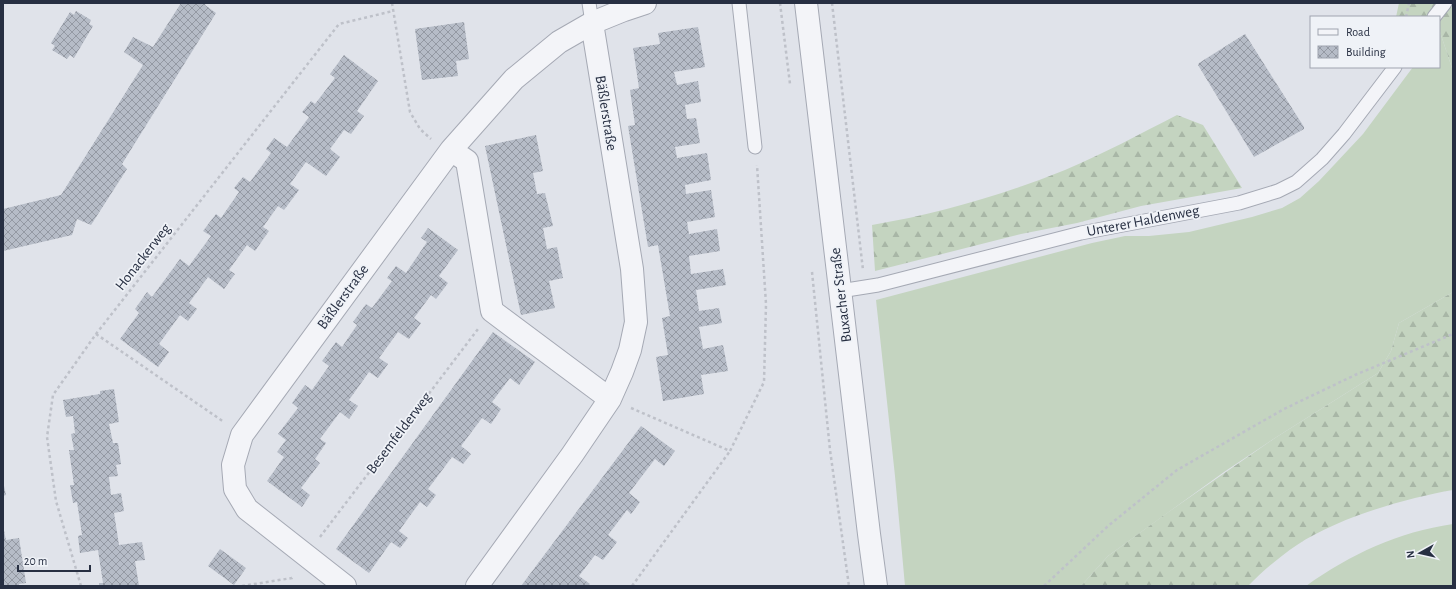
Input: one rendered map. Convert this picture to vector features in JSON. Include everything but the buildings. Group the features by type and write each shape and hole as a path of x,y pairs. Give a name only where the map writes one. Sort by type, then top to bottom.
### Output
{"street":[{"name":"Bäßlerstraße","path":"345,586 246,509 235,489 233,465 242,435 451,150 514,79 559,42 590,13 624,10 645,3"},
{"name":"Buxacher Straße","path":"806,3 876,586"},
{"name":"Bäßlerstraße","path":"477,586 572,455 610,399 630,350 636,322 632,269 590,13"},
{"path":"451,150 467,161 492,311 610,399"}],"lane":[{"path":"738,3 755,147"},
{"path":"1435,16 1445,3"},
{"name":"Unterer Haldenweg","path":"840,291 878,285 1081,233 1239,202 1278,191 1296,182 1322,159 1344,134 1394,68"}],"path":[{"path":"392,3 410,112 420,129 431,139 451,150"},
{"path":"780,3 790,85"},
{"path":"832,3 866,287"},
{"path":"1406,16 1409,3"},
{"name":"Honackerweg","path":"81,586 56,501 47,437 53,395 96,334 339,24 393,11"},
{"path":"632,586 730,451 764,382 766,304 759,186 755,147"},
{"path":"812,265 830,450 849,586"},
{"name":"Besemfelderweg","path":"306,556 492,311"},
{"path":"96,334 242,435"},
{"path":"1044,586 1108,526 1177,470 1284,409 1355,375 1453,334"},
{"path":"610,399 730,451"},
{"path":"242,586 292,578 306,556"}],"green space":[{"path":"1399,3 1453,3 1453,71 1440,32 1440,16 1396,16"},
{"path":"1440,32 1453,71 1453,292 1399,323 1391,351 1378,373 1224,472 1108,556 1081,586 905,586 876,300 1092,243 1125,236 1149,236 1189,232 1252,217 1282,208 1300,198 1319,181 1363,134 1412,68 1440,68"},
{"path":"1177,115 1203,125 1242,188 1141,206 1077,223 1021,234 875,271 872,225 897,221 970,203 1018,188 1065,170 1121,144"},
{"path":"1453,292 1453,490 1414,498 1372,510 1332,526 1313,535 1290,550 1271,564 1248,586 1081,586 1108,556 1167,513 1275,438 1378,373 1391,351 1399,323"},
{"path":"1453,524 1453,586 1306,586 1340,564 1376,546 1413,533"}]}
